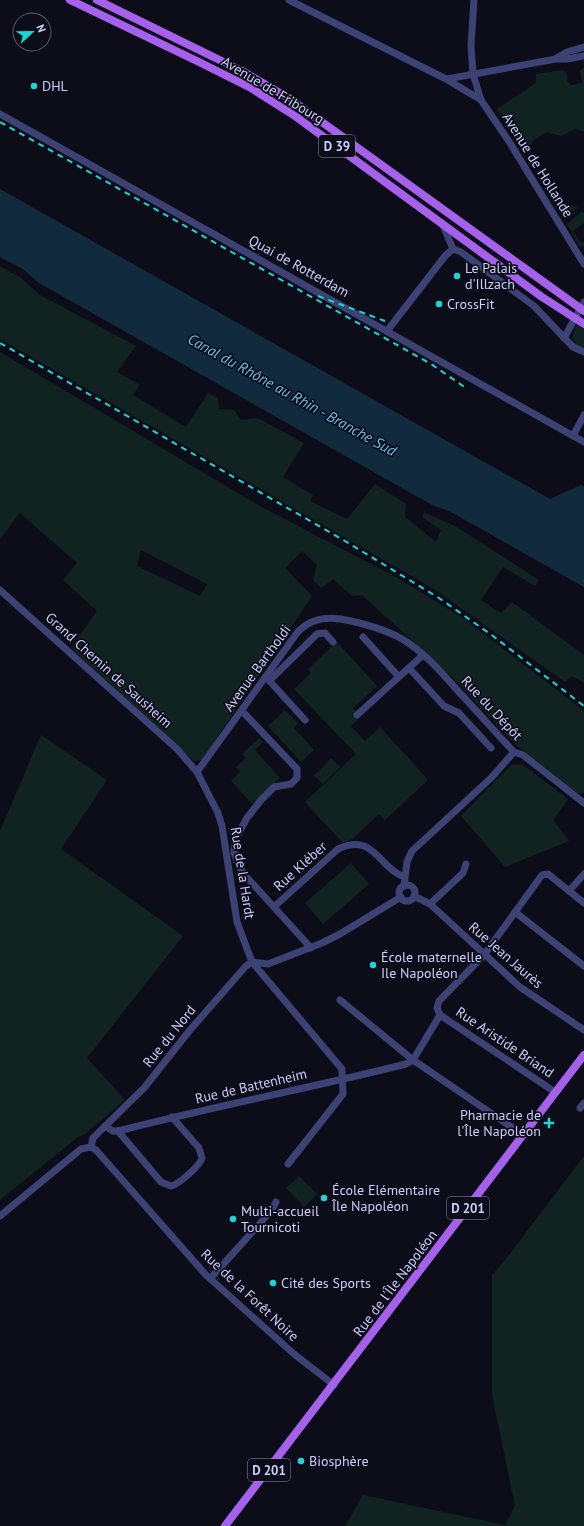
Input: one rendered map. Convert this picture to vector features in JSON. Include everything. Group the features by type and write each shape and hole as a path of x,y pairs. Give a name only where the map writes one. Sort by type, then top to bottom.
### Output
{"main road":[{"name":"Avenue de Fribourg","path":"70,0 250,88 320,133 442,223 584,324"},
{"name":"Avenue de Fribourg","path":"98,0 242,71 290,99 583,307"},
{"name":"Rue de l'Île Napoléon","path":"225,1526 334,1385 584,1055"}],"street":[{"name":"Avenue de Hollande","path":"289,0 446,79 481,100"},
{"name":"Avenue de Hollande","path":"474,0 471,46 473,74 481,100 561,220 584,264"},
{"path":"556,59 567,52 584,47"},
{"path":"446,79 556,59 584,56"},
{"name":"Quai de Rotterdam","path":"0,114 387,331 574,433 584,442"},
{"path":"442,223 453,249 461,252 534,306 573,347 584,352"},
{"path":"387,331 445,256 453,249"},
{"path":"564,338 583,307"},
{"path":"574,433 584,415"},
{"name":"Grand Chemin de Sausheim","path":"0,590 177,749 197,772"},
{"name":"Avenue Bartholdi","path":"197,772 242,711 268,679 302,627 314,620 327,618 344,619 367,625 402,639 423,655"},
{"path":"305,720 268,679 321,633 325,633 334,642"},
{"path":"362,637 399,677"},
{"path":"293,639 301,649"},
{"path":"357,715 423,655"},
{"name":"Rue du Dépôt","path":"423,655 444,675 514,752 523,755 584,804"},
{"path":"409,668 444,706 460,713 491,748"},
{"path":"242,711 297,769 298,774 297,778 291,784 274,787 261,800 247,818 235,842 234,853 237,862 244,873 311,948"},
{"path":"400,897 400,890 404,886 407,862 412,851 491,778 514,752"},
{"name":"Rue de la Hardt","path":"197,772 209,792 221,820 237,922 252,962 263,977 289,1005 342,1069 344,1079"},
{"name":"Rue Kléber","path":"275,906 338,849 348,845 358,844 368,848 404,877"},
{"path":"430,904 463,873 466,864"},
{"path":"413,1060 440,1015 438,1008 439,1001 484,955 542,875 548,874 584,903"},
{"path":"569,891 584,874"},
{"path":"400,897 407,901 414,896 412,887 404,886"},
{"name":"Rue Jean Jaurès","path":"414,896 430,904 520,988 584,1030"},
{"path":"252,962 268,964 311,948 340,934 400,897"},
{"path":"515,912 584,966"},
{"name":"Rue du Nord","path":"105,1126 144,1088 190,1030 252,962"},
{"path":"263,977 268,964"},
{"path":"340,1000 413,1060 523,1135"},
{"name":"Rue Aristide Briand","path":"440,1015 555,1092"},
{"name":"Rue de Battenheim","path":"118,1131 172,1117 344,1079 406,1064 413,1060"},
{"path":"288,1164 343,1094 344,1079"},
{"path":"0,1216 82,1149 91,1147 93,1138 105,1126 113,1131 118,1131 161,1182 167,1186 174,1185 200,1163 202,1154 172,1117"},
{"name":"Rue de la Forêt Noire","path":"91,1147 100,1153 210,1279 294,1354 334,1385"},
{"path":"210,1279 271,1212 276,1202"}],"green space":[{"path":"584,67 584,132 575,129 561,136 546,132 525,148 522,144 518,143 497,109 536,83 536,74 562,70 567,73 567,81 571,85 582,83 580,71"},
{"path":"549,196 578,208 562,215"},
{"path":"582,211 584,213 584,223 573,231 581,243 584,242 584,246 580,247 567,224"},
{"path":"0,266 21,278 40,295 136,346 117,372 140,385 133,395 186,427 208,393 218,398 219,409 234,410 241,420 258,418 304,443 283,477 313,495 310,501 347,519 375,484 406,504 405,517 436,542 441,530 422,517 424,512 455,526 539,580 535,586 503,567 481,600 501,613 512,602 584,655 584,683 572,676 565,682 434,589 0,339"},
{"path":"576,325 584,329 584,349 577,346 572,338"},
{"path":"0,352 258,505 396,577 463,618 584,711 584,792 579,794 515,744 453,678 362,595 352,596 333,579 321,588 313,580 317,565 302,551 285,568 312,596 202,760 194,761 71,648 97,611 63,580 77,563 20,513 0,539","holes":["141,550 207,584 200,596 137,566"]},
{"path":"337,642 377,686 353,708 361,717 351,726 365,741 380,727 428,780 385,820 379,814 352,839 343,843 305,802 356,754 294,689 311,673 308,669"},
{"path":"285,710 298,723 294,728 314,750 301,762 268,726"},
{"path":"41,735 107,780 61,849 183,936 87,1058 125,1100 85,1134 78,1137 0,1200 0,831"},
{"path":"259,738 263,742 255,750 280,778 252,804 231,781 240,772 236,767 246,758 242,754"},
{"path":"331,758 340,767 323,784 314,776"},
{"path":"522,764 568,799 553,820 569,841 505,867 461,816 511,765"},
{"path":"351,863 369,884 323,924 305,903"},
{"path":"584,1156 584,1526 345,1526 363,1495 505,1525 515,1506 492,1395 492,1275 506,1259"},
{"path":"299,1176 317,1194 304,1207 286,1188"}],"water":[{"name":"Canal du Rhône au Rhin - Branche Sud","path":"0,189 550,499 581,485 584,487 584,587 451,512 432,505 39,283 23,269 0,257"}],"railway":[{"path":"0,122 431,364 466,388"},
{"path":"318,296 385,321"},
{"path":"0,343 345,541 439,598 493,636 584,706"}],"place":[{"name":"DHL","path":"34,86"},
{"name":"Le Palais d'Illzach","path":"457,276"},
{"name":"CrossFit","path":"439,304"},
{"name":"École maternelle Ile Napoléon","path":"373,965"},
{"name":"Pharmacie de l'Île Napoléon","path":"549,1123"},
{"name":"École Elémentaire Île Napoléon","path":"324,1198"},
{"name":"Multi-accueil Tournicoti","path":"233,1219"},
{"name":"Cité des Sports","path":"273,1283"},
{"name":"Biosphère","path":"301,1461"}]}
